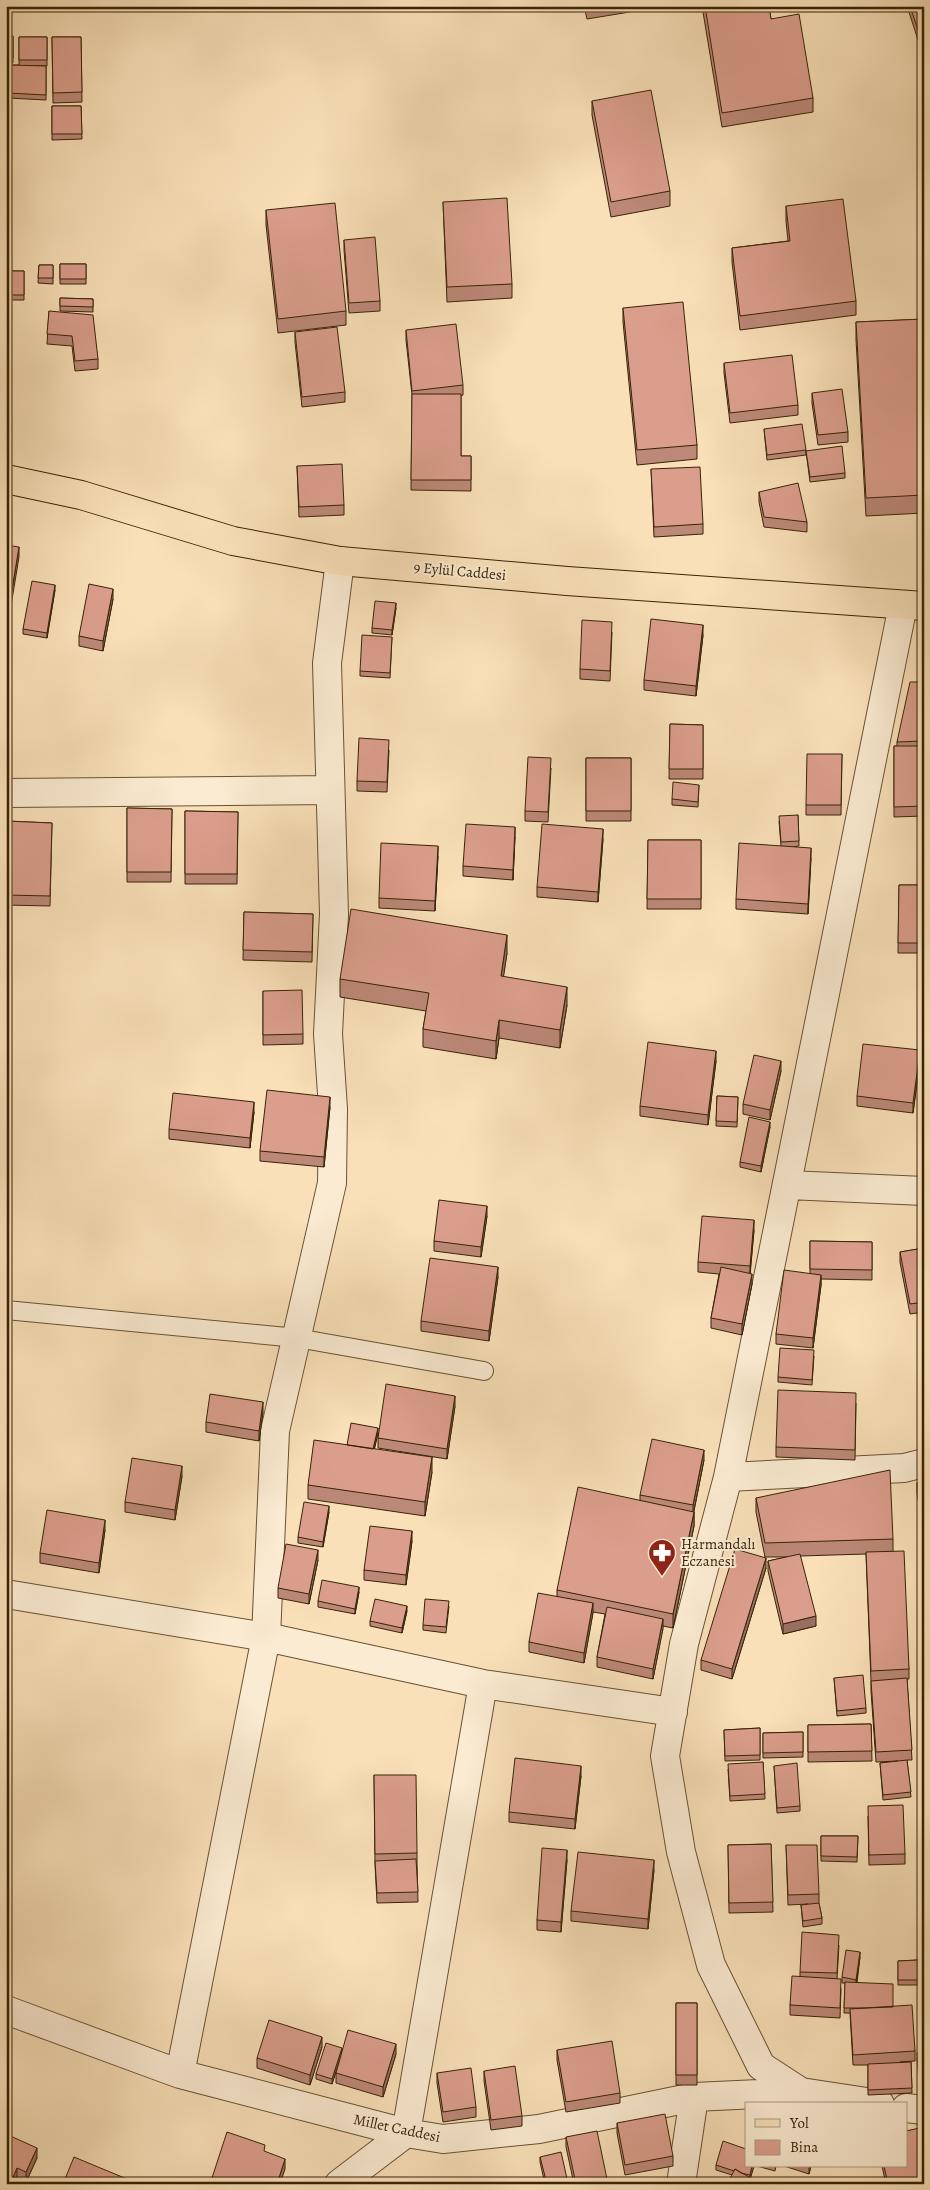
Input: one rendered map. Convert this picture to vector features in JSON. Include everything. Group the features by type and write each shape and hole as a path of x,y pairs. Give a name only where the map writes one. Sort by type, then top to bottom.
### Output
{"main road":[{"name":"9 Eylül Caddesi","path":"6,479 81,495 233,541 340,561 566,581 913,605"}],"street":[{"path":"180,2074 266,1637 275,1431 332,1183 333,1109 328,1034 334,914 327,663 340,561"},
{"path":"867,2102 801,2092 761,2066 711,1965 681,1852 665,1756 684,1644 728,1477 788,1185 913,605"},
{"path":"6,793 330,790"},
{"path":"788,1185 924,1191"},
{"path":"728,1477 904,1468 924,1462"},
{"path":"6,1594 266,1637 484,1684 673,1712"},
{"path":"340,2184 406,2133 484,1684"},
{"name":"Millet Caddesi","path":"6,2010 180,2074 406,2133 443,2139 539,2128 694,2097 801,2092"},
{"path":"681,2184 694,2097"},
{"path":"908,2108 924,2110"}],"lane":[{"path":"6,1310 297,1338 484,1372"}],"building":[{"path":"586,6 604,6 587,9"},
{"path":"705,6 769,6 771,19 799,14 813,98 722,113"},
{"path":"910,6 924,6 924,35 920,36"},
{"path":"6,35 13,36 13,58 6,58"},
{"path":"19,37 47,37 47,60 19,60"},
{"path":"52,37 81,37 82,92 53,93"},
{"path":"8,65 46,66 46,95 8,93"},
{"path":"651,90 670,191 611,202 592,101"},
{"path":"52,106 81,106 82,134 52,134"},
{"path":"507,198 512,284 447,287 443,202"},
{"path":"843,199 856,301 740,316 732,248 790,241 786,206"},
{"path":"335,203 346,311 278,319 266,210"},
{"path":"375,237 380,301 349,303 344,240"},
{"path":"60,264 86,264 86,279 60,279"},
{"path":"39,265 53,265 53,278 38,278"},
{"path":"6,271 24,271 24,295 6,295"},
{"path":"60,298 93,299 93,307 60,306"},
{"path":"683,302 697,445 637,450 623,308"},
{"path":"6,307 8,307 7,356 6,356"},
{"path":"49,311 93,315 98,359 75,361 72,336 47,334"},
{"path":"924,319 924,495 866,498 856,322"},
{"path":"456,324 463,385 412,391 406,330"},
{"path":"337,327 345,392 302,397 295,332"},
{"path":"792,355 798,405 730,413 724,363"},
{"path":"842,389 848,432 818,435 812,393"},
{"path":"412,394 461,394 461,456 471,456 471,480 411,480"},
{"path":"802,424 806,450 767,455 764,429"},
{"path":"842,446 845,473 810,477 806,451"},
{"path":"342,464 344,505 299,507 297,466"},
{"path":"700,467 703,524 654,527 651,469"},
{"path":"798,483 807,522 764,517 759,492"},
{"path":"6,545 19,547 6,626"},
{"path":"32,581 55,585 47,633 23,629"},
{"path":"89,584 113,589 103,641 79,636"},
{"path":"375,601 396,603 392,630 372,628"},
{"path":"651,619 703,625 696,686 644,680"},
{"path":"582,620 612,622 610,671 580,669"},
{"path":"362,635 392,637 390,673 360,671"},
{"path":"910,682 924,682 924,741 897,742"},
{"path":"670,724 703,725 703,769 669,769"},
{"path":"359,738 389,740 387,782 357,781"},
{"path":"894,746 924,746 924,806 894,807"},
{"path":"807,754 842,754 841,805 806,805"},
{"path":"528,757 551,758 548,812 525,811"},
{"path":"586,758 631,758 631,811 586,811"},
{"path":"673,782 699,785 698,802 672,799"},
{"path":"127,808 172,809 171,872 127,872"},
{"path":"185,811 238,812 237,874 185,874"},
{"path":"798,815 799,841 781,842 779,816"},
{"path":"6,821 52,823 50,896 6,895"},
{"path":"466,824 515,827 513,870 463,866"},
{"path":"542,824 603,829 598,892 537,887"},
{"path":"648,840 701,840 701,899 647,899"},
{"path":"381,843 438,846 435,901 379,898"},
{"path":"739,843 811,848 808,904 736,899"},
{"path":"899,885 924,885 924,943 898,943"},
{"path":"351,909 507,935 501,976 567,987 560,1030 499,1020 496,1041 423,1029 429,993 340,979"},
{"path":"244,912 313,914 312,952 243,950"},
{"path":"302,990 303,1034 263,1035 263,991"},
{"path":"648,1042 716,1051 708,1115 640,1106"},
{"path":"863,1044 920,1050 913,1103 857,1096"},
{"path":"754,1055 781,1061 770,1110 743,1104"},
{"path":"267,1090 330,1097 324,1157 260,1151"},
{"path":"173,1093 254,1102 250,1138 169,1129"},
{"path":"717,1096 738,1097 737,1122 716,1121"},
{"path":"749,1117 770,1122 761,1166 740,1162"},
{"path":"439,1200 487,1206 481,1247 434,1241"},
{"path":"702,1216 754,1220 750,1266 698,1262"},
{"path":"810,1241 872,1242 872,1270 810,1269"},
{"path":"924,1248 924,1302 910,1304 900,1252"},
{"path":"430,1258 498,1267 489,1331 421,1321"},
{"path":"721,1267 752,1274 742,1324 711,1318"},
{"path":"784,1270 821,1275 813,1338 776,1334"},
{"path":"780,1348 814,1350 812,1380 778,1377"},
{"path":"386,1384 455,1396 447,1449 378,1438"},
{"path":"778,1390 856,1393 855,1450 776,1447"},
{"path":"210,1394 263,1402 259,1431 206,1422"},
{"path":"351,1423 378,1428 373,1449 347,1445"},
{"path":"652,1439 704,1450 693,1505 640,1495"},
{"path":"314,1440 432,1457 425,1502 308,1485"},
{"path":"132,1458 182,1466 175,1510 125,1502"},
{"path":"890,1470 893,1539 765,1543 756,1498"},
{"path":"924,1482 924,1528 917,1483"},
{"path":"578,1487 694,1512 673,1614 557,1590"},
{"path":"304,1502 329,1506 323,1542 298,1537"},
{"path":"47,1510 105,1520 99,1563 40,1553"},
{"path":"370,1526 412,1531 406,1575 364,1570"},
{"path":"286,1544 318,1550 309,1594 278,1588"},
{"path":"735,1549 766,1558 732,1669 701,1660"},
{"path":"904,1551 909,1669 871,1671 866,1552"},
{"path":"800,1554 816,1616 783,1624 768,1561"},
{"path":"322,1580 359,1587 355,1609 318,1601"},
{"path":"538,1593 593,1603 584,1653 529,1642"},
{"path":"375,1599 407,1606 402,1628 370,1621"},
{"path":"425,1599 449,1601 446,1627 423,1625"},
{"path":"607,1607 663,1619 653,1669 597,1657"},
{"path":"863,1675 866,1708 837,1711 834,1678"},
{"path":"907,1678 912,1750 876,1752 871,1681"},
{"path":"871,1724 872,1751 808,1752 808,1725"},
{"path":"760,1728 760,1755 725,1756 724,1730"},
{"path":"803,1732 803,1752 763,1753 763,1733"},
{"path":"515,1758 581,1766 575,1819 509,1812"},
{"path":"907,1760 911,1792 883,1795 880,1763"},
{"path":"763,1762 765,1794 730,1796 728,1764"},
{"path":"797,1763 800,1806 777,1808 774,1766"},
{"path":"374,1775 416,1775 417,1853 375,1854"},
{"path":"903,1805 905,1854 869,1855 868,1806"},
{"path":"821,1836 858,1836 857,1857 821,1856"},
{"path":"771,1844 773,1902 729,1903 728,1845"},
{"path":"786,1845 817,1845 819,1894 788,1895"},
{"path":"542,1848 567,1850 561,1922 537,1920"},
{"path":"578,1852 654,1860 648,1919 571,1911"},
{"path":"416,1859 418,1892 377,1893 375,1861"},
{"path":"819,1903 822,1918 803,1921 801,1905"},
{"path":"802,1932 839,1935 837,1973 800,1972"},
{"path":"846,1950 860,1952 856,1980 842,1977"},
{"path":"918,1960 918,1980 898,1980 898,1961"},
{"path":"792,1976 841,1979 840,2008 790,2005"},
{"path":"845,1982 893,1984 893,2007 844,2008"},
{"path":"676,2003 697,2003 697,2075 676,2075"},
{"path":"912,2005 915,2051 853,2055 850,2009"},
{"path":"269,2020 322,2037 310,2075 257,2058"},
{"path":"348,2030 396,2044 383,2087 336,2073"},
{"path":"612,2041 620,2093 566,2102 557,2050"},
{"path":"326,2043 342,2048 332,2079 316,2074"},
{"path":"924,2052 924,2089 920,2090 917,2053"},
{"path":"911,2062 912,2088 868,2090 868,2064"},
{"path":"515,2066 522,2116 491,2120 484,2071"},
{"path":"471,2068 476,2107 443,2112 437,2073"},
{"path":"665,2114 673,2156 625,2165 617,2123"},
{"path":"924,2127 924,2184 888,2184 884,2168 908,2168 908,2131"},
{"path":"597,2131 607,2179 576,2184 566,2137"},
{"path":"227,2132 265,2145 264,2151 285,2159 277,2184 210,2184"},
{"path":"6,2134 37,2148 26,2172 17,2168 10,2184 6,2184"},
{"path":"723,2141 745,2149 745,2168 752,2168 750,2175 735,2169 734,2171 716,2165"},
{"path":"561,2152 568,2183 547,2184 540,2157"},
{"path":"74,2157 139,2184 63,2184"},
{"path":"735,2169 761,2184 727,2184"}],"place":[{"name":"Harmandalı Eczanesi","path":"662,1577"}]}
